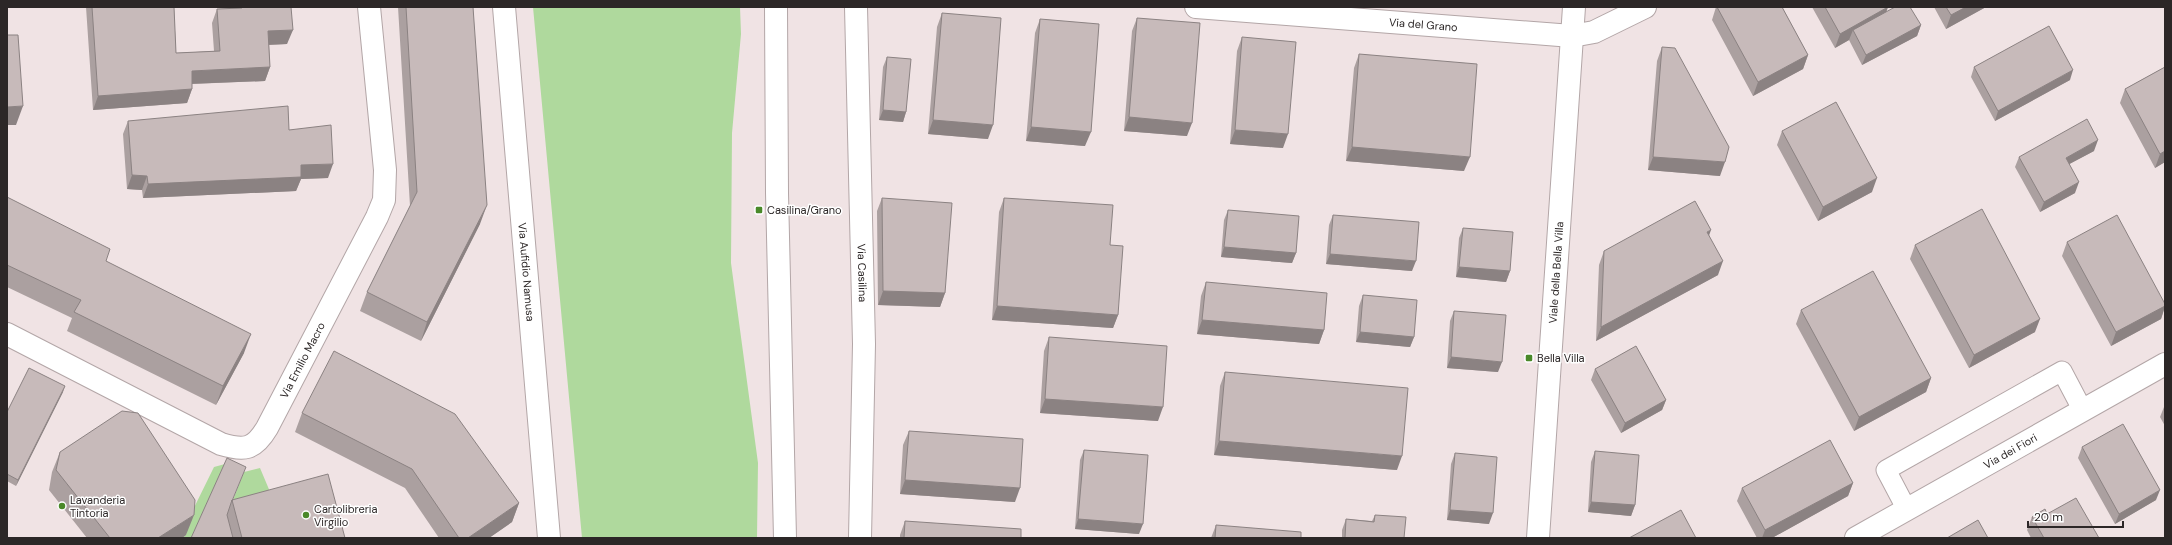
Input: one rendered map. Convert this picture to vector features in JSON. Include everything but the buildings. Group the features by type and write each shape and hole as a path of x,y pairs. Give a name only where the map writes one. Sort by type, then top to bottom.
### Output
{"street":[{"name":"Via Emilio Macro","path":"7,334 221,444 239,449 256,444 267,428 377,217 384,200 385,170 369,7"},
{"name":"Via Aufidio Namusa","path":"504,7 549,538"},
{"path":"776,7 777,193 785,538"},
{"name":"Via Casilina","path":"856,7 864,344 860,538"},
{"name":"Via del Grano","path":"1196,7 1572,36 1594,32 1645,7"},
{"name":"Viale della Bella Villa","path":"1538,538 1574,7"},
{"name":"Via dei Fiori","path":"1856,538 1906,508 2165,364"}],"lane":[{"path":"1906,508 1886,470 2062,371 2082,409"}],"green space":[{"path":"533,7 740,7 741,34 732,133 731,263 758,463 757,538 582,538"},
{"path":"225,464 191,538 182,538 186,535 188,520 214,467"},
{"path":"260,468 276,506 225,520 244,472"}],"place":[{"name":"Casilina/Grano","path":"759,210"},
{"name":"Bella Villa","path":"1529,358"},
{"name":"Lavanderia Tintoria","path":"62,506"},
{"name":"Cartolibreria Virgilio","path":"306,515"}]}
